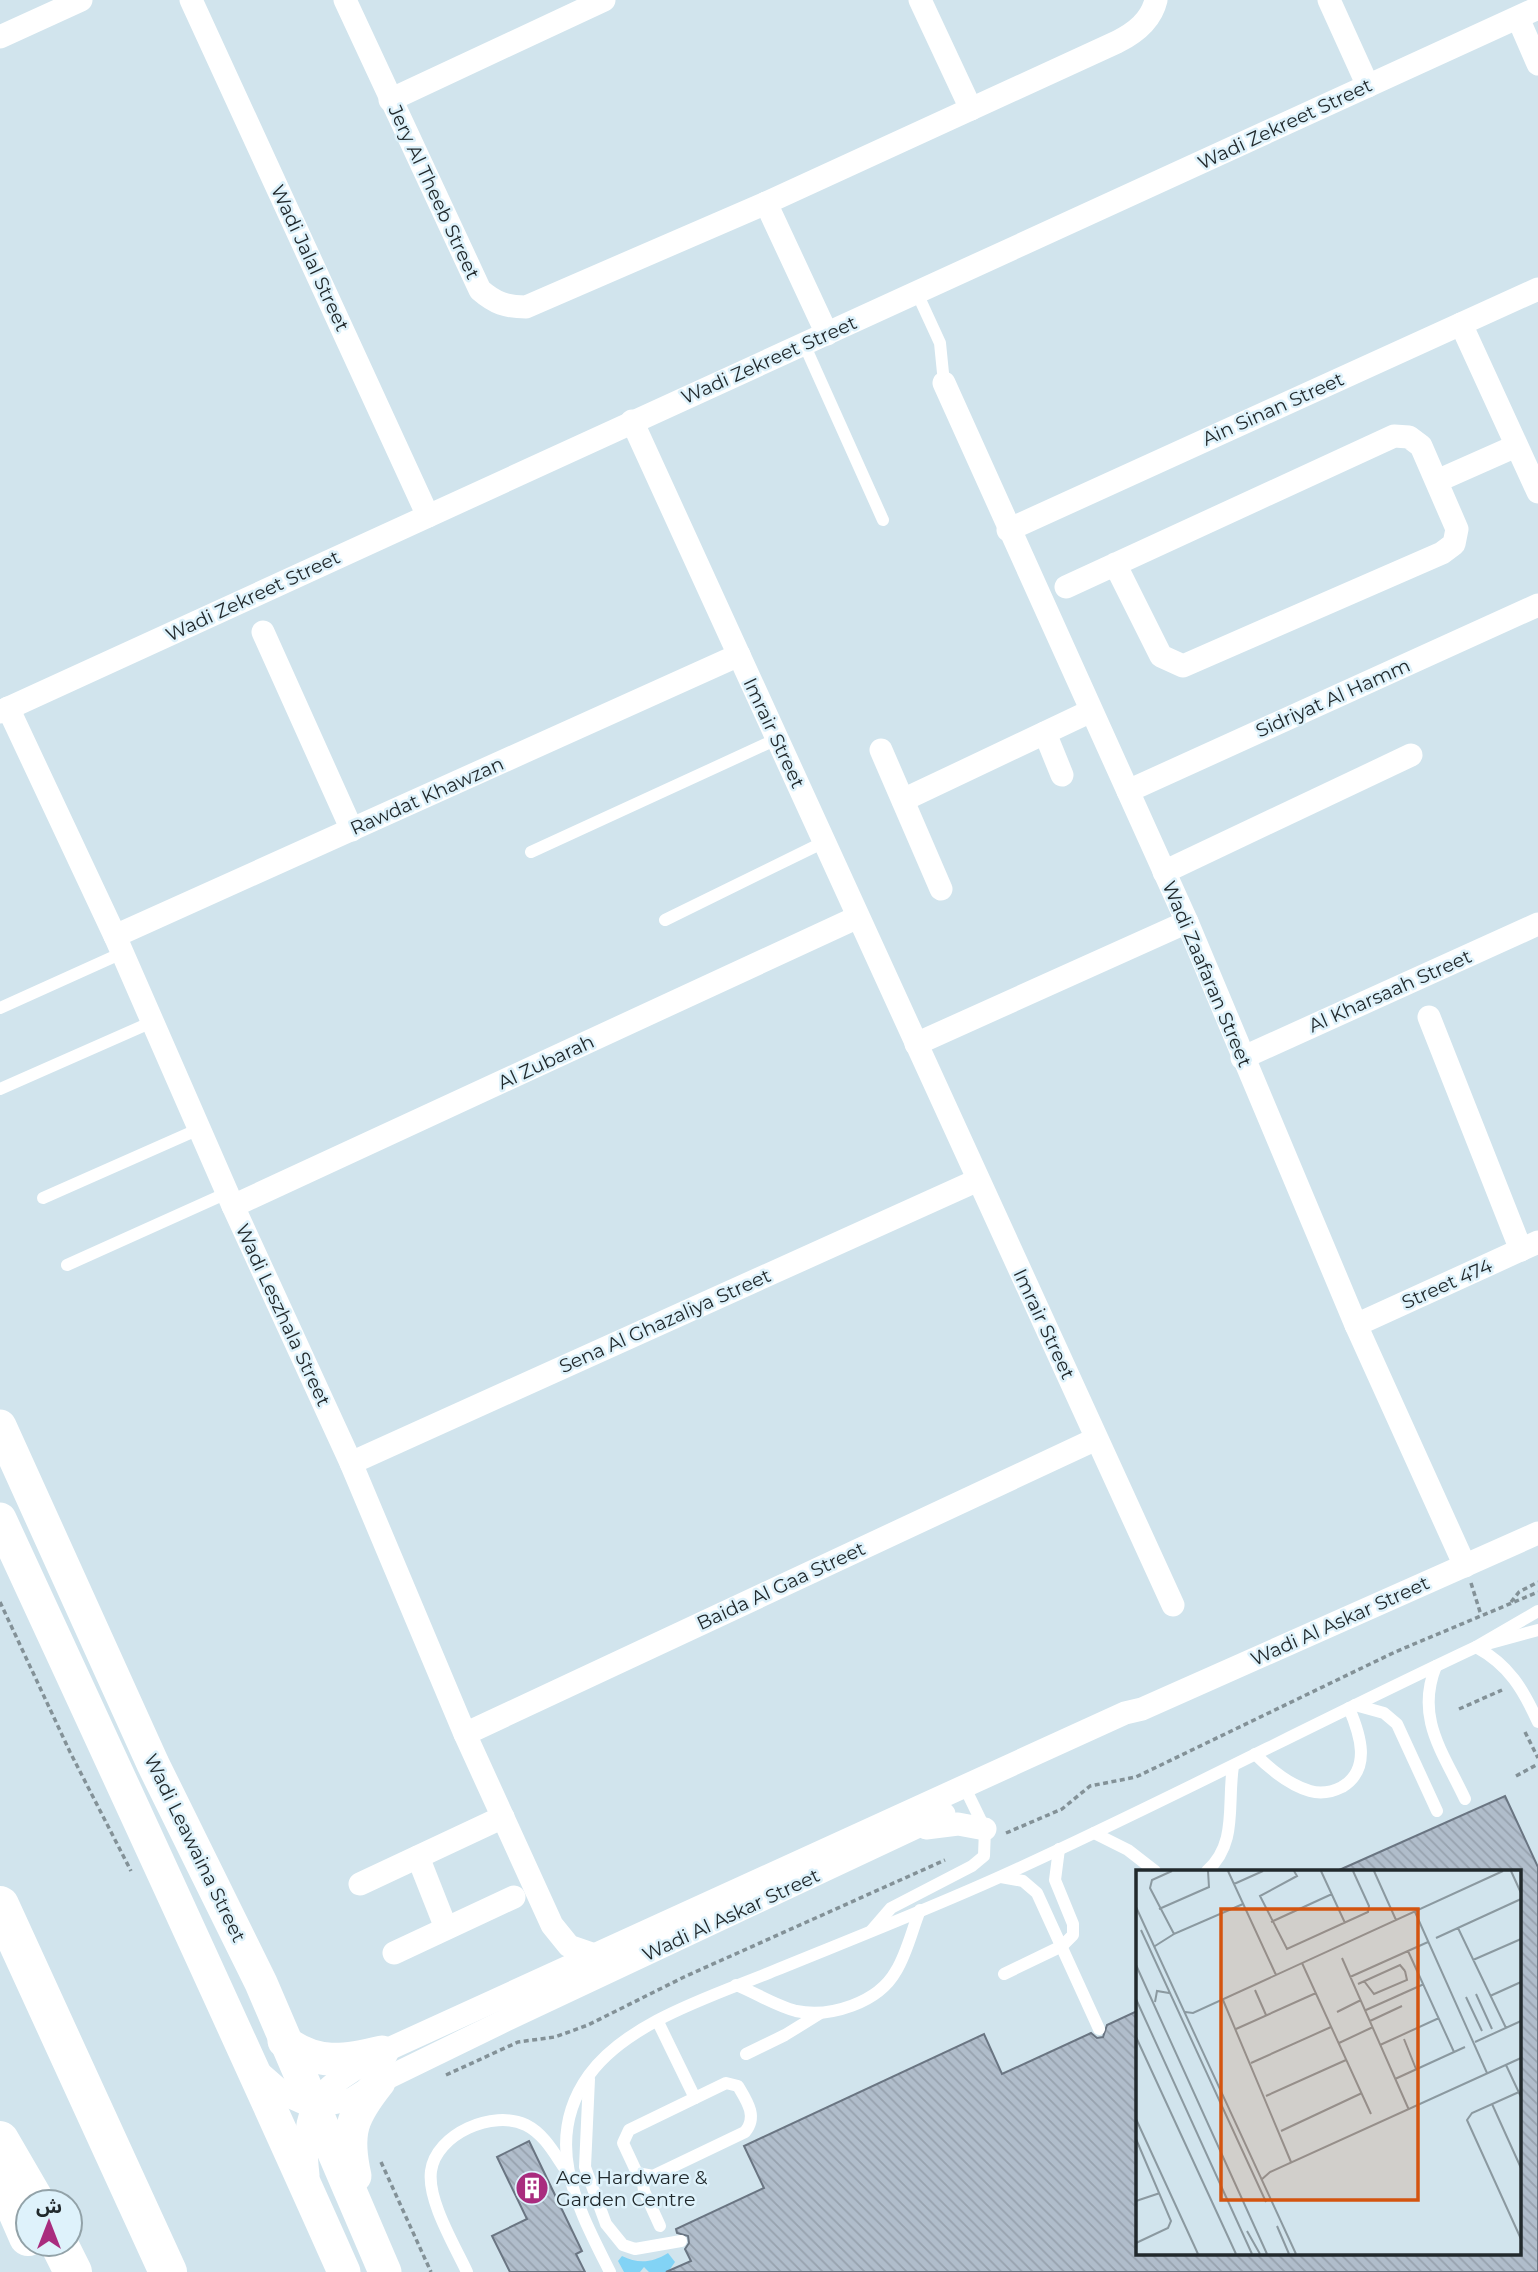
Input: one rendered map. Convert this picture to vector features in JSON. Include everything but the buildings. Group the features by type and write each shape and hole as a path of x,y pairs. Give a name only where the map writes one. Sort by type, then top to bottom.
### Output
{"highway":[{"path":"0,1905 168,2272"},
{"path":"0,2140 28,2188"},
{"path":"0,2173 14,2205"}],"main road":[{"name":"Wadi Leawaina Street","path":"0,1426 153,1764 261,1983 385,2272"},
{"name":"Wadi Leawaina Street","path":"0,1519 205,1970 253,2066 344,2272"},
{"path":"284,2041 306,2055 381,2067 358,2109 351,2136 353,2163 370,2239"}],"street":[{"path":"0,37 81,0"},
{"name":"Wadi Jalal Street","path":"191,0 428,516"},
{"name":"Jery Al Theeb Street","path":"345,0 480,290 493,301 509,307 526,307 542,302 766,203 1133,34 1146,21 1156,0"},
{"path":"390,100 604,0"},
{"path":"920,0 971,109"},
{"path":"1329,0 1368,86"},
{"path":"1528,13 1538,64"},
{"name":"Wadi Zekreet Street","path":"4,710 1528,13"},
{"path":"766,203 827,334"},
{"name":"Ain Sinan Street","path":"1009,530 1538,289"},
{"path":"1461,324 1538,492"},
{"name":"Wadi Zaafaran Street","path":"944,383 1187,922 1356,1325 1465,1566"},
{"name":"Imrair Street","path":"632,421 1172,1605"},
{"path":"1066,587 1115,564 1394,436 1409,437 1421,446 1457,529 1457,537 1449,550 1191,665 1175,664 1161,656 1115,564"},
{"path":"1437,481 1516,446"},
{"name":"Sidriyat Al Hamm","path":"1128,791 1538,605"},
{"path":"263,632 352,830"},
{"name":"Rawdat Khawzan","path":"118,944 352,830 739,655"},
{"name":"Wadi Leszhala Street","path":"4,710 118,944 230,1200 351,1463 465,1734 552,1925 569,1946 595,1955"},
{"path":"903,800 1091,710"},
{"path":"1045,733 1062,775"},
{"path":"881,750 942,889"},
{"path":"1164,872 1411,755"},
{"name":"Al Zubarah","path":"230,1200 858,917"},
{"path":"916,1044 1187,922"},
{"name":"Al Kharsaah Street","path":"1242,1058 1538,924"},
{"path":"1429,1017 1529,1246"},
{"name":"Sena Al Ghazaliya Street","path":"351,1463 978,1180"},
{"name":"Street 474","path":"1356,1325 1529,1246"},
{"name":"Baida Al Gaa Street","path":"465,1734 1096,1438"},
{"name":"Wadi Al Askar Street","path":"253,2066 284,2094 314,2104 352,2099 381,2067 548,1976 968,1794 1121,1725 1142,1709 1538,1533"},
{"name":"Wadi Al Askar Street","path":"381,2067 906,1833 968,1794"},
{"path":"360,1884 503,1817"},
{"path":"906,1833 949,1824 985,1829"},
{"path":"418,1857 446,1928"},
{"path":"394,1953 514,1897"},
{"name":"Wadi Leszhala Street","path":"548,1976 555,1951 552,1925"},
{"path":"312,2199 305,2145 314,2104"}],"lane":[{"path":"917,293 940,343 944,383"},
{"path":"804,344 883,520"},
{"path":"531,852 777,738"},
{"path":"665,920 824,842"},
{"path":"0,1008 118,944"},
{"path":"0,1089 152,1022"},
{"path":"43,1198 199,1129"},
{"path":"67,1265 230,1200"},
{"path":"566,2170 565,2141 569,2119 589,2075 621,2042 736,1985 1001,1877 1476,1647 1538,1611"},
{"path":"1476,1647 1538,1630"},
{"path":"1476,1647 1504,1664 1538,1722"},
{"path":"1436,1665 1426,1694 1427,1715 1465,1799"},
{"path":"1255,1754 1283,1778 1309,1791 1338,1789 1353,1777 1362,1759 1352,1706"},
{"path":"1352,1706 1384,1713 1397,1724 1437,1811"},
{"path":"1208,1870 1220,1860 1227,1844 1233,1766"},
{"path":"872,1930 891,1908 982,1860 987,1841 985,1829 968,1794"},
{"path":"1094,1833 1128,1850 1154,1870"},
{"path":"1004,1974 1062,1946 1070,1939 1074,1929 1055,1880 1059,1849"},
{"path":"1001,1877 1023,1881 1037,1893 1098,2029"},
{"path":"736,1985 794,2010 821,2012 849,2007 885,1986 902,1960 920,1910"},
{"path":"746,2054 785,2035 821,2012"},
{"path":"658,2022 695,2098"},
{"path":"589,2075 584,2167 606,2224 623,2245 635,2249 681,2241"},
{"path":"642,2176 653,2176 745,2132 751,2123 750,2107 734,2084 726,2084 695,2098 625,2134 624,2148 633,2168 642,2176 644,2191 660,2226"},
{"path":"467,2272 434,2196 430,2173 435,2156 447,2141 466,2130 507,2120 524,2124 548,2143 566,2170 610,2272"}],"path":[{"path":"1465,1566 1481,1615"},
{"path":"1510,1604 1519,1592 1538,1582"},
{"path":"1459,1709 1504,1689 1509,1700"},
{"path":"1521,1724 1538,1758"},
{"path":"1516,1776 1538,1764"}],"shaded area":[{"path":"668,2253 675,2262 668,2272 649,2272 644,2267 640,2272 624,2272 618,2261 622,2256 639,2261 656,2259"}],"place":[{"name":"Ace Hardware & Garden Centre","path":"532,2188"}]}
